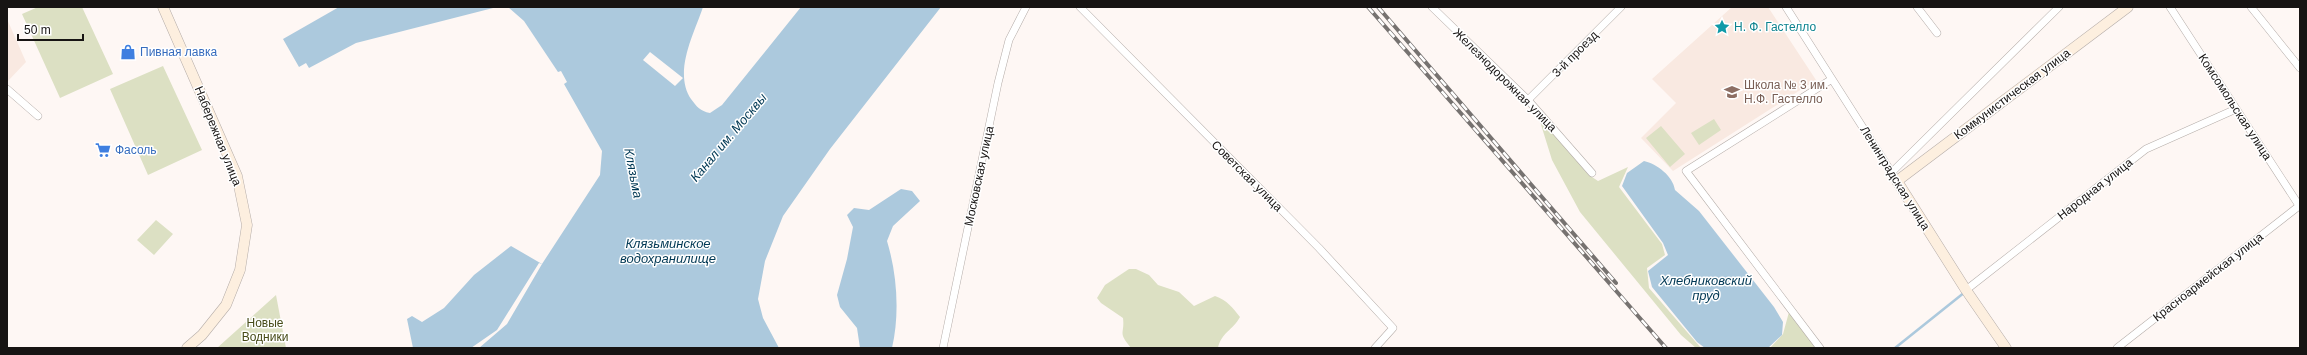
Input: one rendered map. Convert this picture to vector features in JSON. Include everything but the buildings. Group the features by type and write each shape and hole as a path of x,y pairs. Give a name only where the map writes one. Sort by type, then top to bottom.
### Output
{"street":[{"name":"Набережная улица","path":"163,7 237,176 247,225 240,270 226,305 202,335 187,348"},
{"name":"Московская улица","path":"944,348 998,83 1009,40 1025,7"},
{"name":"Советская улица","path":"1080,7 1319,248 1393,328 1375,348"},
{"name":"Железнодорожная улица","path":"1432,7 1528,100 1592,173"},
{"name":"3-й проезд","path":"1528,100 1622,7"},
{"name":"Ленинградская улица","path":"1786,7 1966,290 2006,348"},
{"path":"1917,7 1937,33"},
{"name":"Коммунистическая улица","path":"1892,172 2059,7"},
{"name":"Коммунистическая улица","path":"1897,181 2128,7"},
{"name":"Комсомольская улица","path":"2170,7 2300,206"},
{"path":"2250,7 2300,68"},
{"path":"1820,348 1686,171 1832,79"},
{"path":"7,89 38,116"},
{"name":"Народная улица","path":"1966,290 2146,149 2236,109"},
{"name":"Красноармейская улица","path":"2117,348 2300,206"}],"shaded area":[{"name":"Школа № 3 им. Н.Ф. Гастелло","path":"1732,7 1768,7 1816,80 1673,171 1641,138 1676,103 1652,79"},
{"path":"7,19 26,62 7,82"}],"green space":[{"path":"38,7 82,7 113,74 60,98 22,14"},
{"path":"163,66 202,150 148,175 110,89"},
{"path":"1538,115 1589,175 1598,181 1628,167 1619,187 1662,244 1665,255 1647,268 1649,288 1701,348 1696,348 1681,335 1580,212 1552,160"},
{"path":"1714,119 1721,130 1699,145 1691,133"},
{"path":"1661,126 1685,154 1670,167 1646,138"},
{"path":"156,220 173,234 154,255 137,240"},
{"path":"1129,269 1136,269 1149,275 1158,285 1179,292 1194,306 1215,296 1223,300 1235,310 1240,317 1224,335 1218,348 1131,348 1124,339 1122,333 1123,318 1101,303 1097,298 1105,285"},
{"name":"Новые Водники","path":"276,295 286,348 217,348"},
{"path":"1789,312 1816,348 1770,348 1783,334"}],"water":[{"path":"339,7 497,7 356,43 309,68 306,63 299,67 283,39"},
{"name":"Клязьминское водохранилище","path":"508,7 703,7 687,53 684,77 686,88 691,99 699,108 710,113 722,105 801,7 941,7 830,149 783,216 765,261 758,299 763,318 779,348 413,348 407,319 412,316 422,322 444,308 474,275 511,246 542,264 600,175 602,151 564,84 567,82 561,71 558,72 524,21"},
{"name":"Хлебниковский пруд","path":"1644,161 1654,165 1668,175 1674,185 1675,190 1699,211 1774,307 1783,322 1782,335 1768,348 1705,348 1697,342 1652,287 1648,271 1668,255 1663,243 1622,186 1627,173"},
{"path":"901,189 912,191 920,201 893,226 887,241 895,280 897,307 892,348 860,348 857,328 840,307 837,295 847,259 853,227 847,215 854,208 869,210"}],"pier":[{"path":"650,52 683,78 675,86 643,60"},
{"path":"539,263 542,264 507,324 479,348 471,348 497,330"}],"waterway":[{"path":"1895,348 1965,292"}],"railway":[{"path":"1368,7 1666,348"},
{"path":"1378,7 1616,283"}],"place":[{"name":"Н. Ф. Гастелло","path":"1722,27"},
{"name":"Пивная лавка","path":"128,52"},
{"name":"Школа № 3 им. Н.Ф. Гастелло","path":"1732,92"},
{"name":"Фасоль","path":"103,150"}],"water label":[{"name":"Канал им. Москвы","path":"728,137"},
{"name":"Клязьма","path":"634,173"}]}
